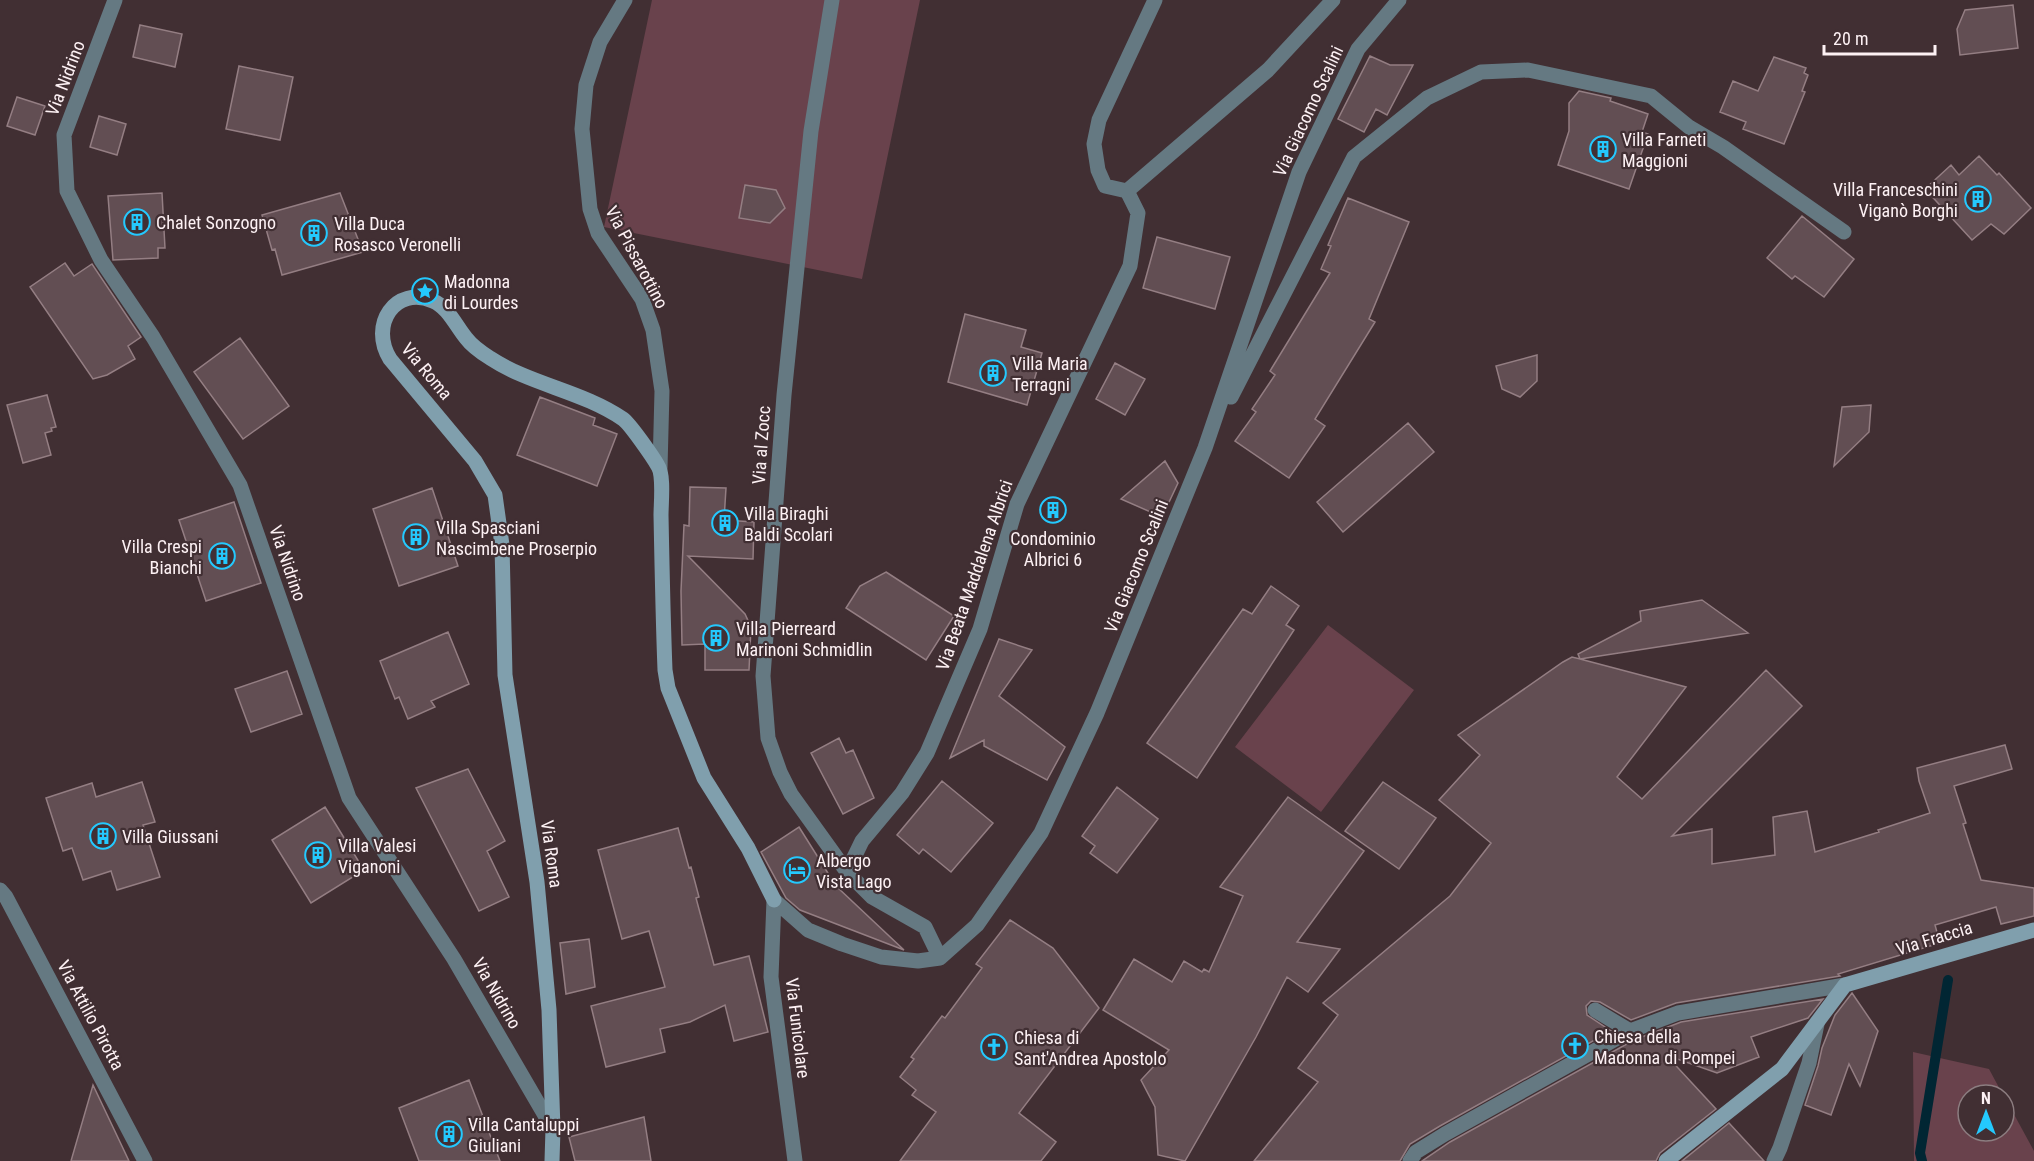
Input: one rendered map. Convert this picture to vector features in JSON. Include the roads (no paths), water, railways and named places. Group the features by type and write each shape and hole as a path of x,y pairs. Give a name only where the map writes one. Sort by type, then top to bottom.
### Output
{"street":[{"name":"Via Nidrino","path":"115,0 64,135 67,191 101,260 153,337 240,485 350,798 454,959 553,1129"},
{"name":"Via Pissarottino","path":"625,0 600,42 586,85 582,129 590,209 598,233 642,299 653,330 662,391 660,468"},
{"name":"Via al Zocc","path":"831,0 811,131 784,395 763,676 768,738 780,772 791,794 847,872"},
{"path":"1127,191 1105,186 1098,170 1094,144 1099,120 1155,0"},
{"name":"Via Giacomo Scalini","path":"1127,191 1268,70 1333,0"},
{"name":"Via Giacomo Scalini","path":"940,958 977,924 1041,833 1097,713 1205,448 1299,172 1358,49 1399,0"},
{"path":"1205,448 1354,157 1427,98 1482,72 1528,70 1651,96 1689,128 1733,153 1844,232"},
{"name":"Via Beata Maddalena Albrici","path":"847,872 862,841 902,793 927,753 980,629 1017,504 1130,266 1138,213 1127,191"},
{"name":"Via Roma","path":"552,1161 549,1010 537,882 505,675 502,545 495,495 475,460 383,349 382,324 397,304 408,299 421,298 433,301 444,308 467,341 491,359 525,376 585,400 624,420 660,468"},
{"path":"660,468 665,670 668,688 704,777 748,848 774,900 808,930 842,944 881,957 918,961 940,958 925,927 872,897 847,872"},
{"name":"Via Attilio Pirotta","path":"0,890 63,1002 144,1161"},
{"name":"Via Funicolare","path":"774,900 771,977 795,1161"},
{"name":"Via Fraccia","path":"1845,985 2034,930"},
{"path":"1666,1161 1782,1069 1845,985"},
{"path":"1410,1161 1416,1152 1445,1134 1630,1031 1678,1013 1845,985"},
{"path":"1595,1010 1630,1031"},
{"path":"1774,1161 1809,1064 1817,1024"}],"waterway":[{"path":"1922,1161 1920,1153 1948,980"}],"place":[{"name":"Villa Farneti Maggioni","path":"1603,149"},
{"name":"Villa Franceschini Viganò Borghi","path":"1978,199"},
{"name":"Chalet Sonzogno","path":"137,222"},
{"name":"Villa Duca Rosasco Veronelli","path":"314,233"},
{"name":"Madonna di Lourdes","path":"425,291"},
{"name":"Villa Maria Terragni","path":"993,373"},
{"name":"Condominio Albrici 6","path":"1053,510"},
{"name":"Villa Biraghi Baldi Scolari","path":"725,523"},
{"name":"Villa Spasciani Nascimbene Proserpio","path":"416,537"},
{"name":"Villa Crespi Bianchi","path":"222,556"},
{"name":"Villa Pierreard Marinoni Schmidlin","path":"716,638"},
{"name":"Villa Giussani","path":"103,836"},
{"name":"Villa Valesi Viganoni","path":"318,855"},
{"name":"Albergo Vista Lago","path":"797,870"},
{"name":"Chiesa della Madonna di Pompei","path":"1575,1046"},
{"name":"Chiesa di Sant'Andrea Apostolo","path":"994,1047"},
{"name":"Villa Cantaluppi Giuliani","path":"449,1134"}]}
